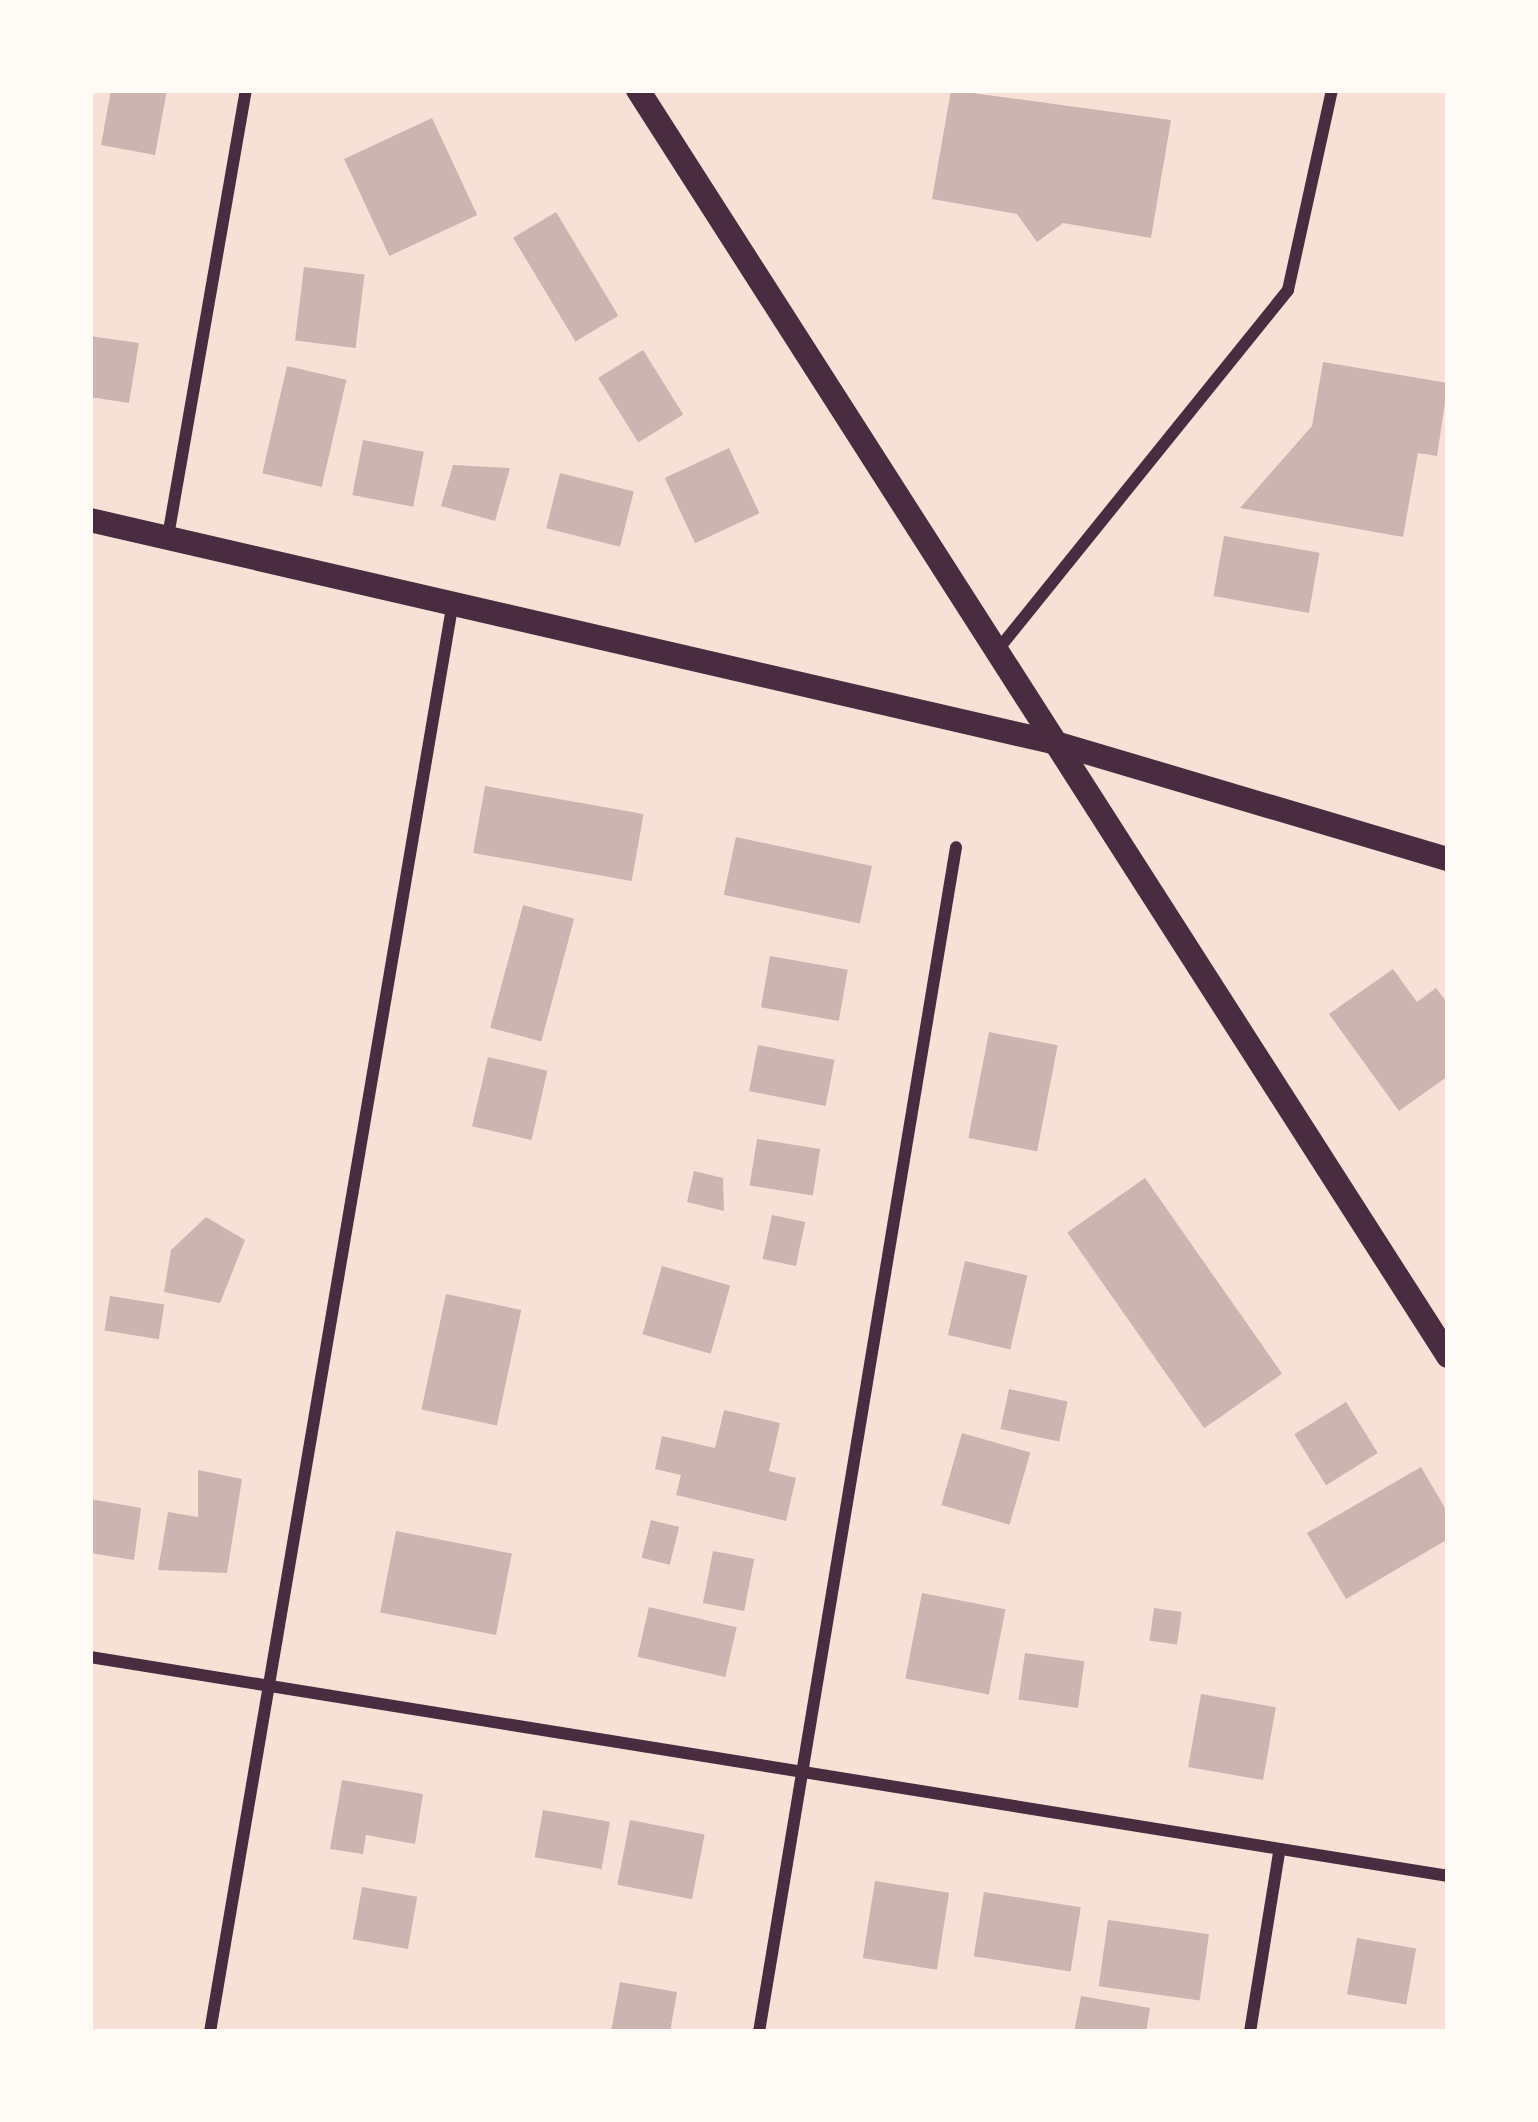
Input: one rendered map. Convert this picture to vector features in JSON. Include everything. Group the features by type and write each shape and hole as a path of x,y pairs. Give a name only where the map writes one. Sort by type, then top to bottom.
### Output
{"main road":[{"path":"638,90 1448,1356"},
{"path":"90,520 166,543 1052,742 1448,859"}],"street":[{"path":"166,543 246,90"},
{"path":"996,653 1288,290 1332,90"},
{"path":"210,2032 452,607"},
{"path":"759,2032 956,847"},
{"path":"90,1657 1279,1853 1448,1876"},
{"path":"1250,2032 1279,1853"}],"building":[{"path":"111,90 167,90 155,155 101,145"},
{"path":"951,90 1171,120 1151,238 1063,223 1037,242 1017,214 932,199"},
{"path":"432,118 477,215 389,256 344,159"},
{"path":"556,212 618,316 575,341 513,238"},
{"path":"304,267 365,274 356,348 295,340"},
{"path":"90,336 139,343 129,403 90,397"},
{"path":"643,350 683,414 638,443 598,378"},
{"path":"1323,362 1448,383 1437,456 1418,453 1403,537 1240,508 1312,426"},
{"path":"287,366 346,380 322,487 262,473"},
{"path":"363,440 424,452 413,507 352,495"},
{"path":"729,448 759,513 695,543 665,478"},
{"path":"453,465 510,468 495,521 441,506"},
{"path":"560,473 634,491 620,547 546,528"},
{"path":"1224,536 1320,553 1309,613 1213,596"},
{"path":"485,786 644,814 632,881 473,853"},
{"path":"736,837 872,866 860,924 724,895"},
{"path":"523,905 574,919 541,1041 490,1028"},
{"path":"770,956 848,970 839,1021 761,1007"},
{"path":"1393,969 1417,1002 1436,988 1448,1004 1448,1076 1399,1111 1329,1014"},
{"path":"989,1032 1058,1045 1037,1151 968,1138"},
{"path":"758,1045 835,1060 826,1106 749,1091"},
{"path":"488,1057 547,1071 531,1140 472,1126"},
{"path":"757,1139 820,1149 813,1195 750,1185"},
{"path":"694,1171 723,1178 724,1211 687,1202"},
{"path":"1145,1178 1282,1374 1204,1428 1067,1232"},
{"path":"772,1215 805,1222 796,1266 763,1259"},
{"path":"206,1217 245,1240 220,1303 164,1292 171,1250"},
{"path":"965,1261 1027,1275 1010,1349 948,1335"},
{"path":"662,1266 730,1286 711,1354 642,1334"},
{"path":"446,1294 521,1310 497,1425 421,1409"},
{"path":"110,1296 164,1305 159,1339 105,1331"},
{"path":"1009,1389 1068,1401 1059,1442 1000,1429"},
{"path":"1346,1402 1378,1453 1326,1485 1294,1434"},
{"path":"724,1410 780,1423 769,1471 796,1478 786,1521 676,1495 681,1475 655,1469 662,1436 715,1448"},
{"path":"962,1433 1030,1453 1010,1525 941,1505"},
{"path":"1421,1467 1448,1513 1448,1539 1346,1599 1307,1533"},
{"path":"198,1470 242,1479 227,1573 158,1570 168,1512 198,1517"},
{"path":"90,1499 141,1508 134,1560 90,1553"},
{"path":"651,1520 679,1527 670,1565 642,1558"},
{"path":"396,1531 512,1554 496,1635 380,1612"},
{"path":"713,1551 754,1559 744,1611 703,1603"},
{"path":"922,1593 1005,1609 989,1695 905,1678"},
{"path":"649,1607 737,1627 725,1677 638,1657"},
{"path":"1154,1608 1182,1612 1177,1645 1149,1641"},
{"path":"1025,1653 1084,1661 1078,1708 1018,1700"},
{"path":"1201,1694 1276,1707 1263,1780 1188,1767"},
{"path":"342,1780 423,1794 415,1844 366,1835 363,1854 330,1849"},
{"path":"543,1810 610,1822 602,1869 535,1857"},
{"path":"630,1820 705,1835 692,1899 617,1885"},
{"path":"875,1881 949,1893 937,1970 863,1958"},
{"path":"362,1887 417,1897 408,1949 353,1939"},
{"path":"984,1892 1081,1907 1071,1972 974,1956"},
{"path":"1108,1920 1209,1934 1200,2001 1099,1986"},
{"path":"1357,1938 1416,1948 1406,2005 1347,1994"},
{"path":"620,1982 677,1992 670,2032 611,2032"},
{"path":"1081,1996 1150,2008 1146,2032 1074,2032"}]}
